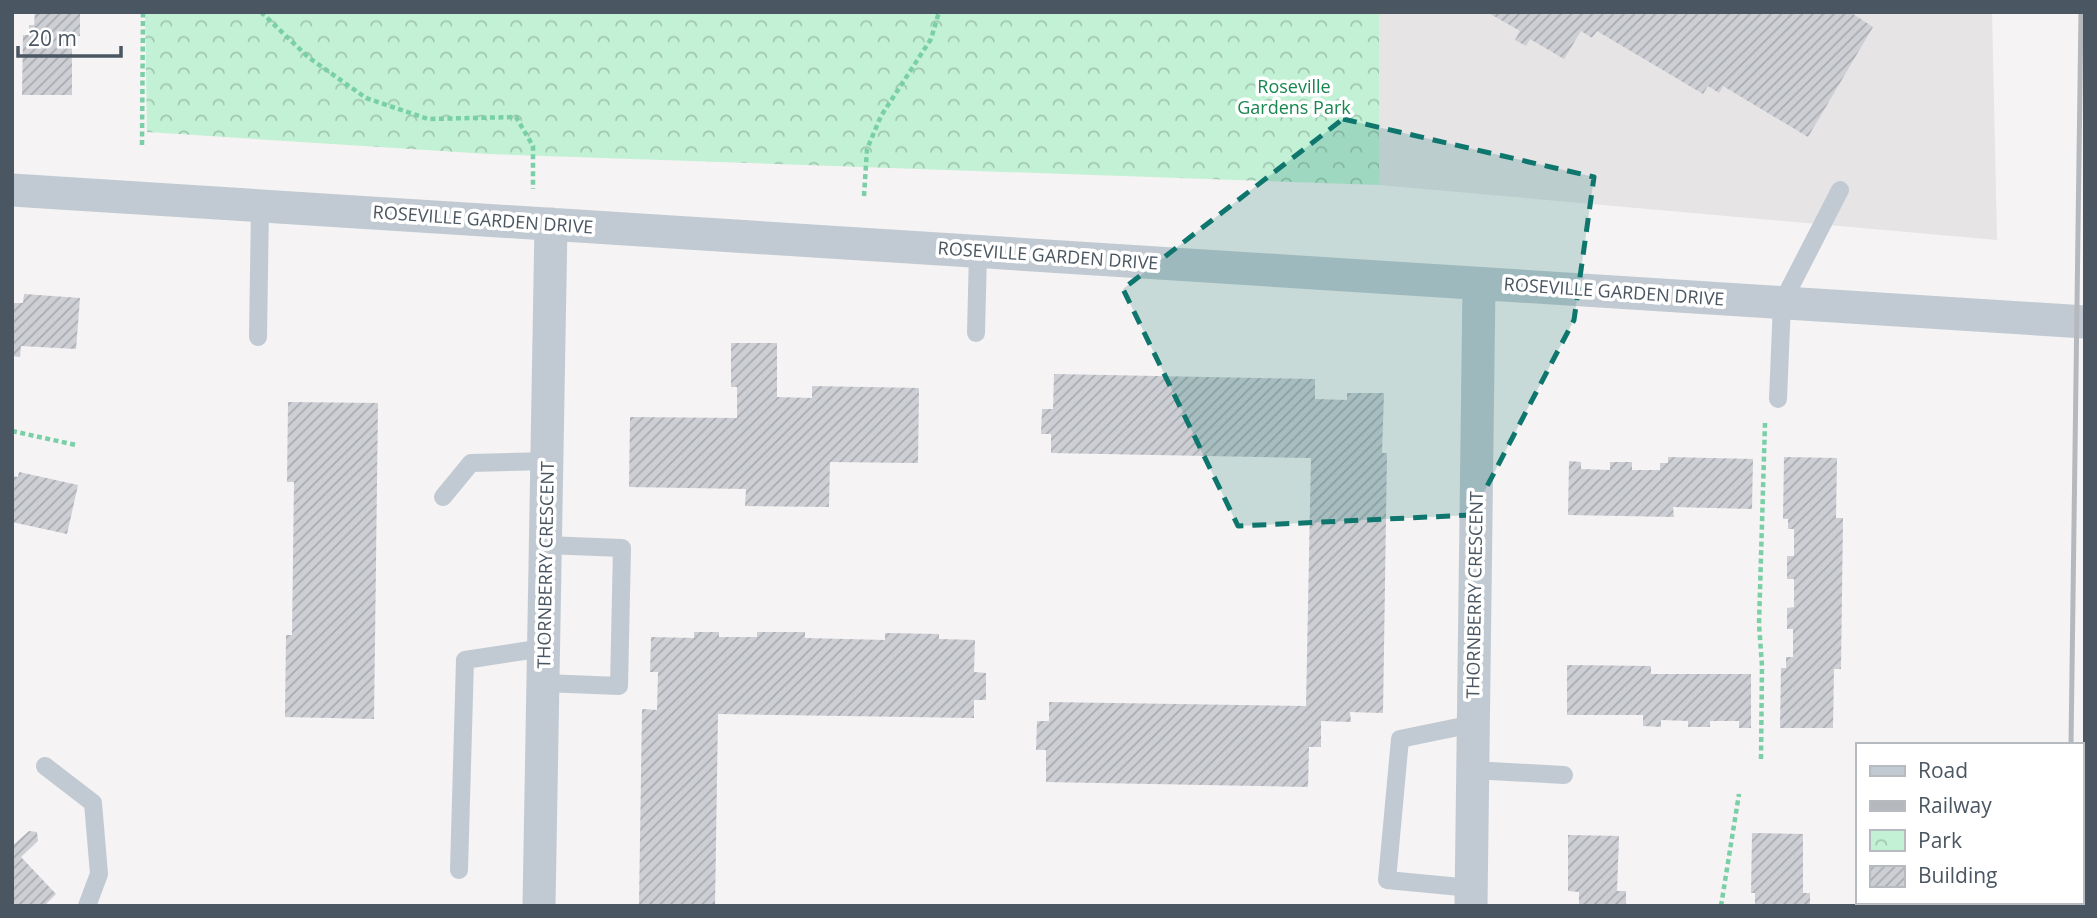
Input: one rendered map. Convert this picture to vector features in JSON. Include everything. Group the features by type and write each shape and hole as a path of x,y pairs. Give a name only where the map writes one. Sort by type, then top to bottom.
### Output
{"street":[{"name":"ROSEVILLE GARDEN DRIVE","path":"12,190 2085,322"},
{"name":"THORNBERRY CRESCENT","path":"539,906 551,224"},
{"name":"THORNBERRY CRESCENT","path":"1471,897 1479,284"}],"lane":[{"path":"1778,400 1782,303 1840,190"},
{"path":"258,337 260,206"},
{"path":"976,333 978,251"},
{"path":"443,497 471,463 548,461"},
{"path":"544,683 619,686 622,548 546,545"},
{"path":"459,870 465,660 544,648"},
{"path":"1471,897 1387,880 1400,739 1473,724"},
{"path":"45,766 93,803 99,874 87,906"},
{"path":"1473,770 1564,775"}],"path":[{"path":"142,145 143,12"},
{"path":"261,12 307,57 366,98 428,119 516,117 533,146 533,191"},
{"path":"864,196 867,149 881,116 931,39 939,12"},
{"path":"1761,759 1762,666 1759,624 1765,423"},
{"path":"12,431 76,445"},
{"path":"1721,906 1739,794"}],"highlighted area":[{"path":"1343,119 1594,177 1574,320 1472,515 1238,526 1123,289"}],"shaded area":[{"path":"1379,12 1992,12 1997,240 1379,185"}],"green space":[{"name":"Roseville Gardens Park","path":"145,12 1379,12 1379,185 489,154 147,132"}],"building":[{"path":"35,12 80,12 80,36 72,36 72,95 22,95 23,35 29,35 29,25 34,25"},
{"path":"1487,12 1850,12 1873,27 1808,137 1723,86 1719,93 1708,86 1703,94 1597,31 1592,38 1581,31 1564,59 1530,39 1526,46 1515,40 1520,31"},
{"path":"24,294 80,298 76,349 21,346 20,357 12,356 12,309 14,303 23,303"},
{"path":"731,343 777,343 777,397 812,398 812,386 919,388 918,463 830,462 829,507 745,506 746,489 629,487 630,417 737,418 737,387 731,387"},
{"path":"1054,374 1315,379 1315,399 1347,400 1347,393 1384,393 1382,453 1387,453 1383,713 1350,712 1351,722 1321,721 1321,747 1309,747 1308,787 1046,782 1046,750 1036,750 1037,721 1049,721 1049,702 1306,706 1311,458 1051,453 1051,434 1041,434 1042,409 1053,409"},
{"path":"288,402 378,403 374,719 285,717 286,635 292,635 294,482 287,482"},
{"path":"1668,457 1753,459 1752,509 1673,507 1674,517 1568,515 1569,461 1581,462 1581,469 1610,470 1610,462 1632,462 1632,470 1660,470 1660,463 1668,463"},
{"path":"1784,457 1837,458 1836,518 1843,518 1841,669 1834,669 1833,728 1780,728 1781,668 1786,668 1786,657 1793,657 1793,629 1787,629 1787,608 1794,607 1794,579 1787,579 1787,556 1794,556 1794,529 1788,529 1788,519 1783,519"},
{"path":"19,472 78,485 67,534 12,522 12,476 18,477"},
{"path":"694,632 719,632 719,637 757,637 757,632 805,632 805,638 885,640 885,633 939,634 939,639 975,640 974,672 986,673 986,700 974,700 974,718 718,714 715,906 639,906 642,709 657,710 658,672 650,672 651,637 694,638"},
{"path":"1567,665 1651,666 1651,674 1751,674 1751,728 1739,728 1739,721 1710,721 1710,727 1688,727 1688,721 1661,720 1661,727 1643,726 1643,715 1567,715"},
{"path":"29,831 37,832 38,841 21,857 56,894 44,906 12,906 12,846"},
{"path":"1752,833 1803,834 1803,893 1810,893 1810,906 1755,904 1755,893 1751,893"},
{"path":"1568,835 1619,836 1617,891 1626,891 1626,906 1579,906 1579,892 1568,891"}],"railway":[{"path":"2071,743 2081,12"}]}
